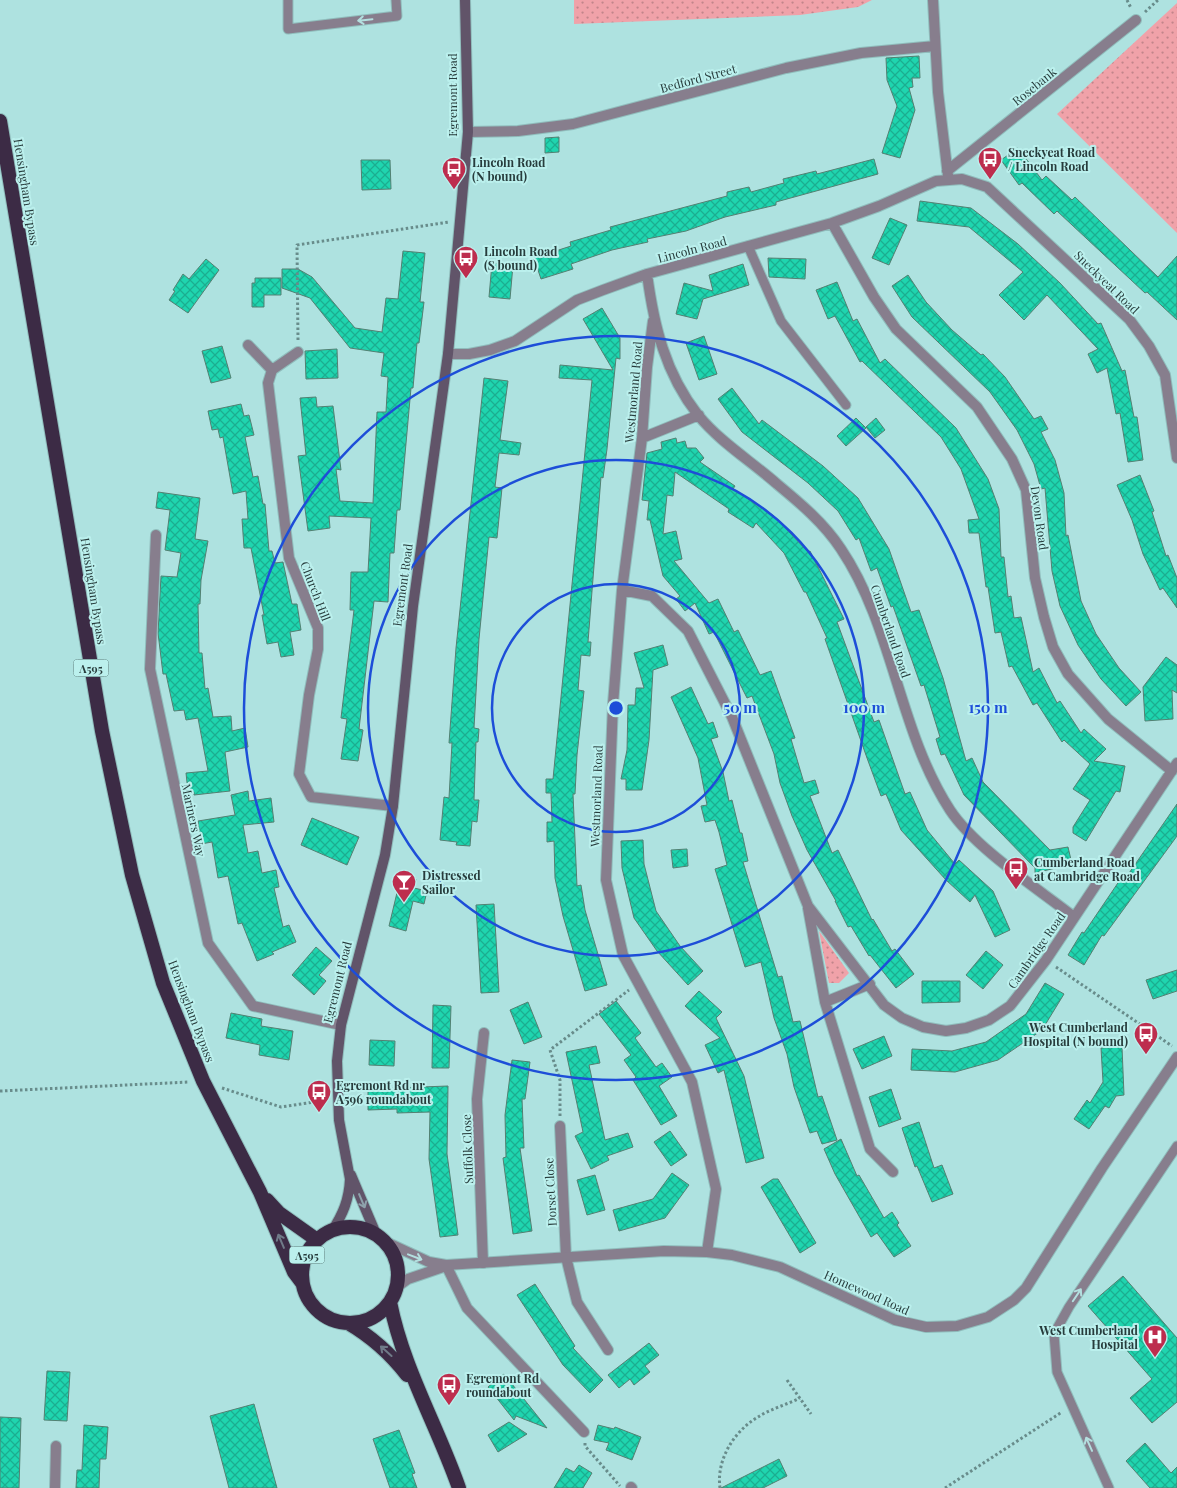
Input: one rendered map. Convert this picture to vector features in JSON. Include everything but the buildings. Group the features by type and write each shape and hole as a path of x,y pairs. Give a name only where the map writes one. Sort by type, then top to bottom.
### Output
{"highway":[{"name":"Hensingham Bypass","path":"0,121 102,731 130,866 163,983 203,1082 260,1192 294,1272 303,1284"},
{"name":"Hensingham Bypass","path":"260,1192 279,1213 317,1240"},
{"name":"A595","path":"381,1238 350,1227 332,1230 317,1240 310,1248 303,1265 303,1284 315,1308 330,1319 348,1323 367,1334 392,1356 417,1387"},
{"path":"348,1323 372,1318 390,1302 397,1287 396,1258 381,1238"},
{"name":"A595","path":"390,1302 401,1349 434,1423 459,1488"}],"main road":[{"name":"Egremont Road","path":"348,1168 337,1099 337,1061 341,1025 385,855 393,806 413,606 448,354 462,220 468,132 465,0"},
{"path":"332,1230 347,1204 350,1180 348,1168"},
{"path":"348,1168 381,1238"}],"street":[{"path":"934,0 938,92 948,175"},
{"name":"Rosebank","path":"948,175 1136,20"},
{"name":"Bedford Street","path":"468,132 537,129 573,124 786,68 861,53 935,46"},
{"name":"Lincoln Road","path":"448,354 483,352 515,342 577,300 647,274 832,223 879,206 948,175"},
{"name":"Sneckyeat Road","path":"948,175 987,187 1129,319 1149,346 1165,375 1174,410 1177,458"},
{"name":"Devon Road","path":"832,223 874,297 896,329 977,407 1012,459 1026,490 1035,578 1044,617 1054,647 1068,674 1108,719 1174,767"},
{"name":"Cumberland Road","path":"647,274 653,321 667,360 681,390 699,416 722,440 821,523 840,548 863,585 920,752 951,812 975,839 1074,917"},
{"name":"Westmorland Road","path":"653,321 647,367 642,438 622,590 612,704 606,880 623,955 692,1082 716,1189 707,1252"},
{"path":"248,344 272,370 298,352"},
{"name":"Church Hill","path":"272,370 268,384 289,558 318,628 318,648 309,695 299,774 311,797 393,806"},
{"path":"642,438 699,416"},
{"name":"Mariners Way","path":"156,535 150,669 208,943 254,1006 341,1025"},
{"name":"Cambridge Road","path":"622,590 652,596 688,631 732,717 808,906 826,1002 870,1149 893,1172"},
{"name":"Cambridge Road","path":"808,906 870,984 884,1005 902,1018 923,1027 946,1031 966,1028 989,1020 1010,1006 1046,960 1174,767"},
{"path":"826,1002 870,984"},
{"name":"Suffolk Close","path":"483,1263 477,1099 484,1033"},
{"name":"Homewood Road","path":"446,1265 664,1251 707,1252 740,1256 780,1267 895,1320 910,1325 926,1328 957,1326 988,1317 1014,1300 1026,1288 1102,1168 1177,1057"},
{"name":"Dorset Close","path":"560,1126 566,1257 577,1302 608,1350"},
{"path":"381,1238 428,1262 446,1265"},
{"path":"397,1287 408,1279 446,1265"},
{"path":"446,1265 467,1308 584,1432"},
{"path":"55,1488 56,1446"}],"lane":[{"path":"288,0 288,29 397,16 396,0"},
{"path":"748,246 781,321 846,405"},
{"path":"1110,1488 1057,1372 1054,1334 1069,1307 1177,1146"}],"path":[{"path":"1136,20 1158,0"},
{"path":"298,352 297,245 462,220"},
{"path":"1046,960 1177,1050"},
{"path":"560,1126 560,1080 550,1050 638,983"},
{"path":"0,1091 203,1082 281,1107 337,1099"},
{"path":"787,1380 811,1414"},
{"path":"720,1488 719,1481 726,1450 741,1430 758,1416 800,1398"},
{"path":"945,1488 1072,1405"},
{"path":"584,1432 585,1446 621,1487 631,1488"}],"shaded area":[{"path":"574,0 872,0 858,7 800,15 574,24"},
{"path":"1177,3 1177,233 1057,114"},
{"path":"819,931 849,973 839,983 829,983"}],"place":[{"name":"Sneckyeat Road / Lincoln Road","path":"990,180"},
{"name":"Lincoln Road (N bound)","path":"454,190"},
{"name":"Lincoln Road (S bound)","path":"466,279"},
{"name":"Cumberland Road at Cambridge Road","path":"1016,890"},
{"name":"Distressed Sailor","path":"404,903"},
{"name":"West Cumberland Hospital (N bound)","path":"1146,1055"},
{"name":"Egremont Rd nr A596 roundabout","path":"319,1113"},
{"name":"West Cumberland Hospital","path":"1155,1358"},
{"name":"Egremont Rd roundabout","path":"449,1406"}]}
